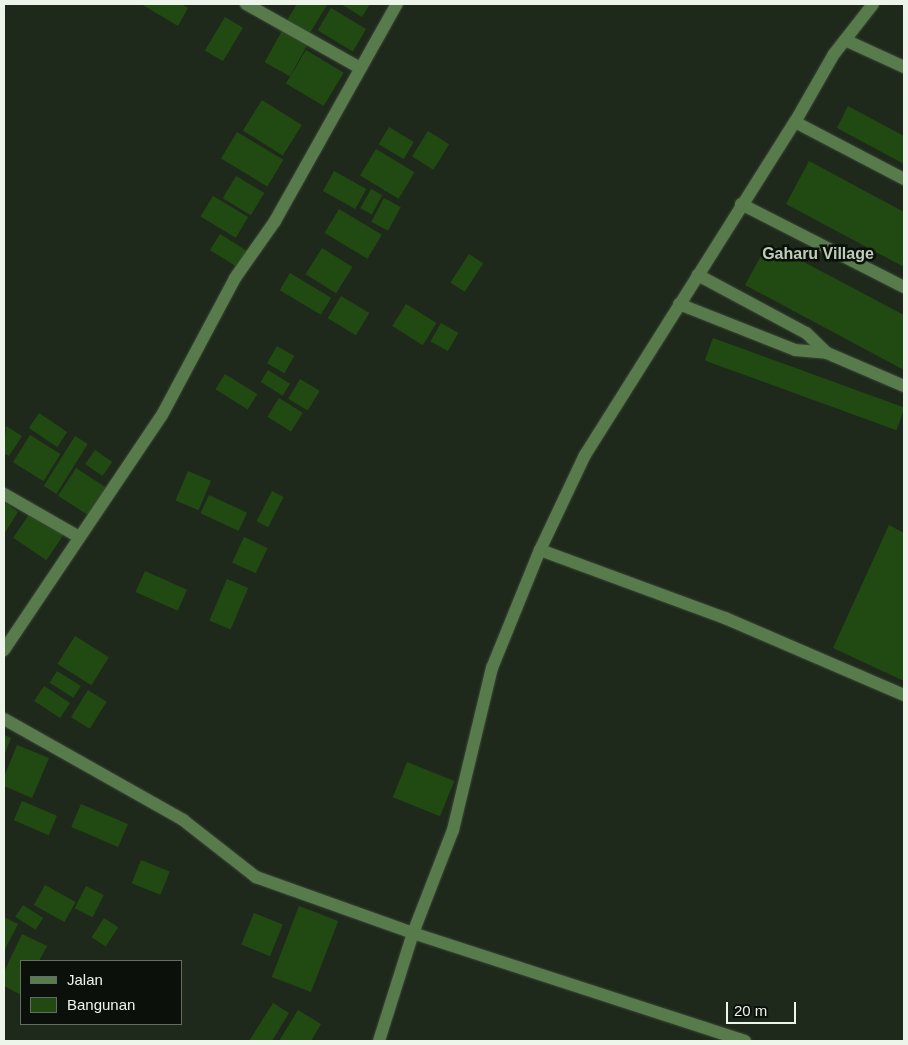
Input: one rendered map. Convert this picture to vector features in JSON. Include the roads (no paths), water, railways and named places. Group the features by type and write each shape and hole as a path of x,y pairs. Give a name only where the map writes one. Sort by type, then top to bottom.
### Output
{"street":[{"path":"246,4 360,68"},
{"path":"4,650 162,415 235,278 275,221 397,4"},
{"path":"379,1041 413,933 454,830 492,668 540,550 586,455 845,40 873,4"},
{"path":"845,40 904,67"},
{"path":"795,122 904,179"},
{"path":"742,204 904,287"},
{"path":"698,275 806,333 827,353"},
{"path":"679,304 795,350 827,353 904,386"},
{"path":"4,494 79,537"},
{"path":"540,550 725,618 904,695"},
{"path":"4,719 183,820 256,877 413,933 745,1041"}],"district":[{"name":"Gaharu Village","path":"818,254"}]}
